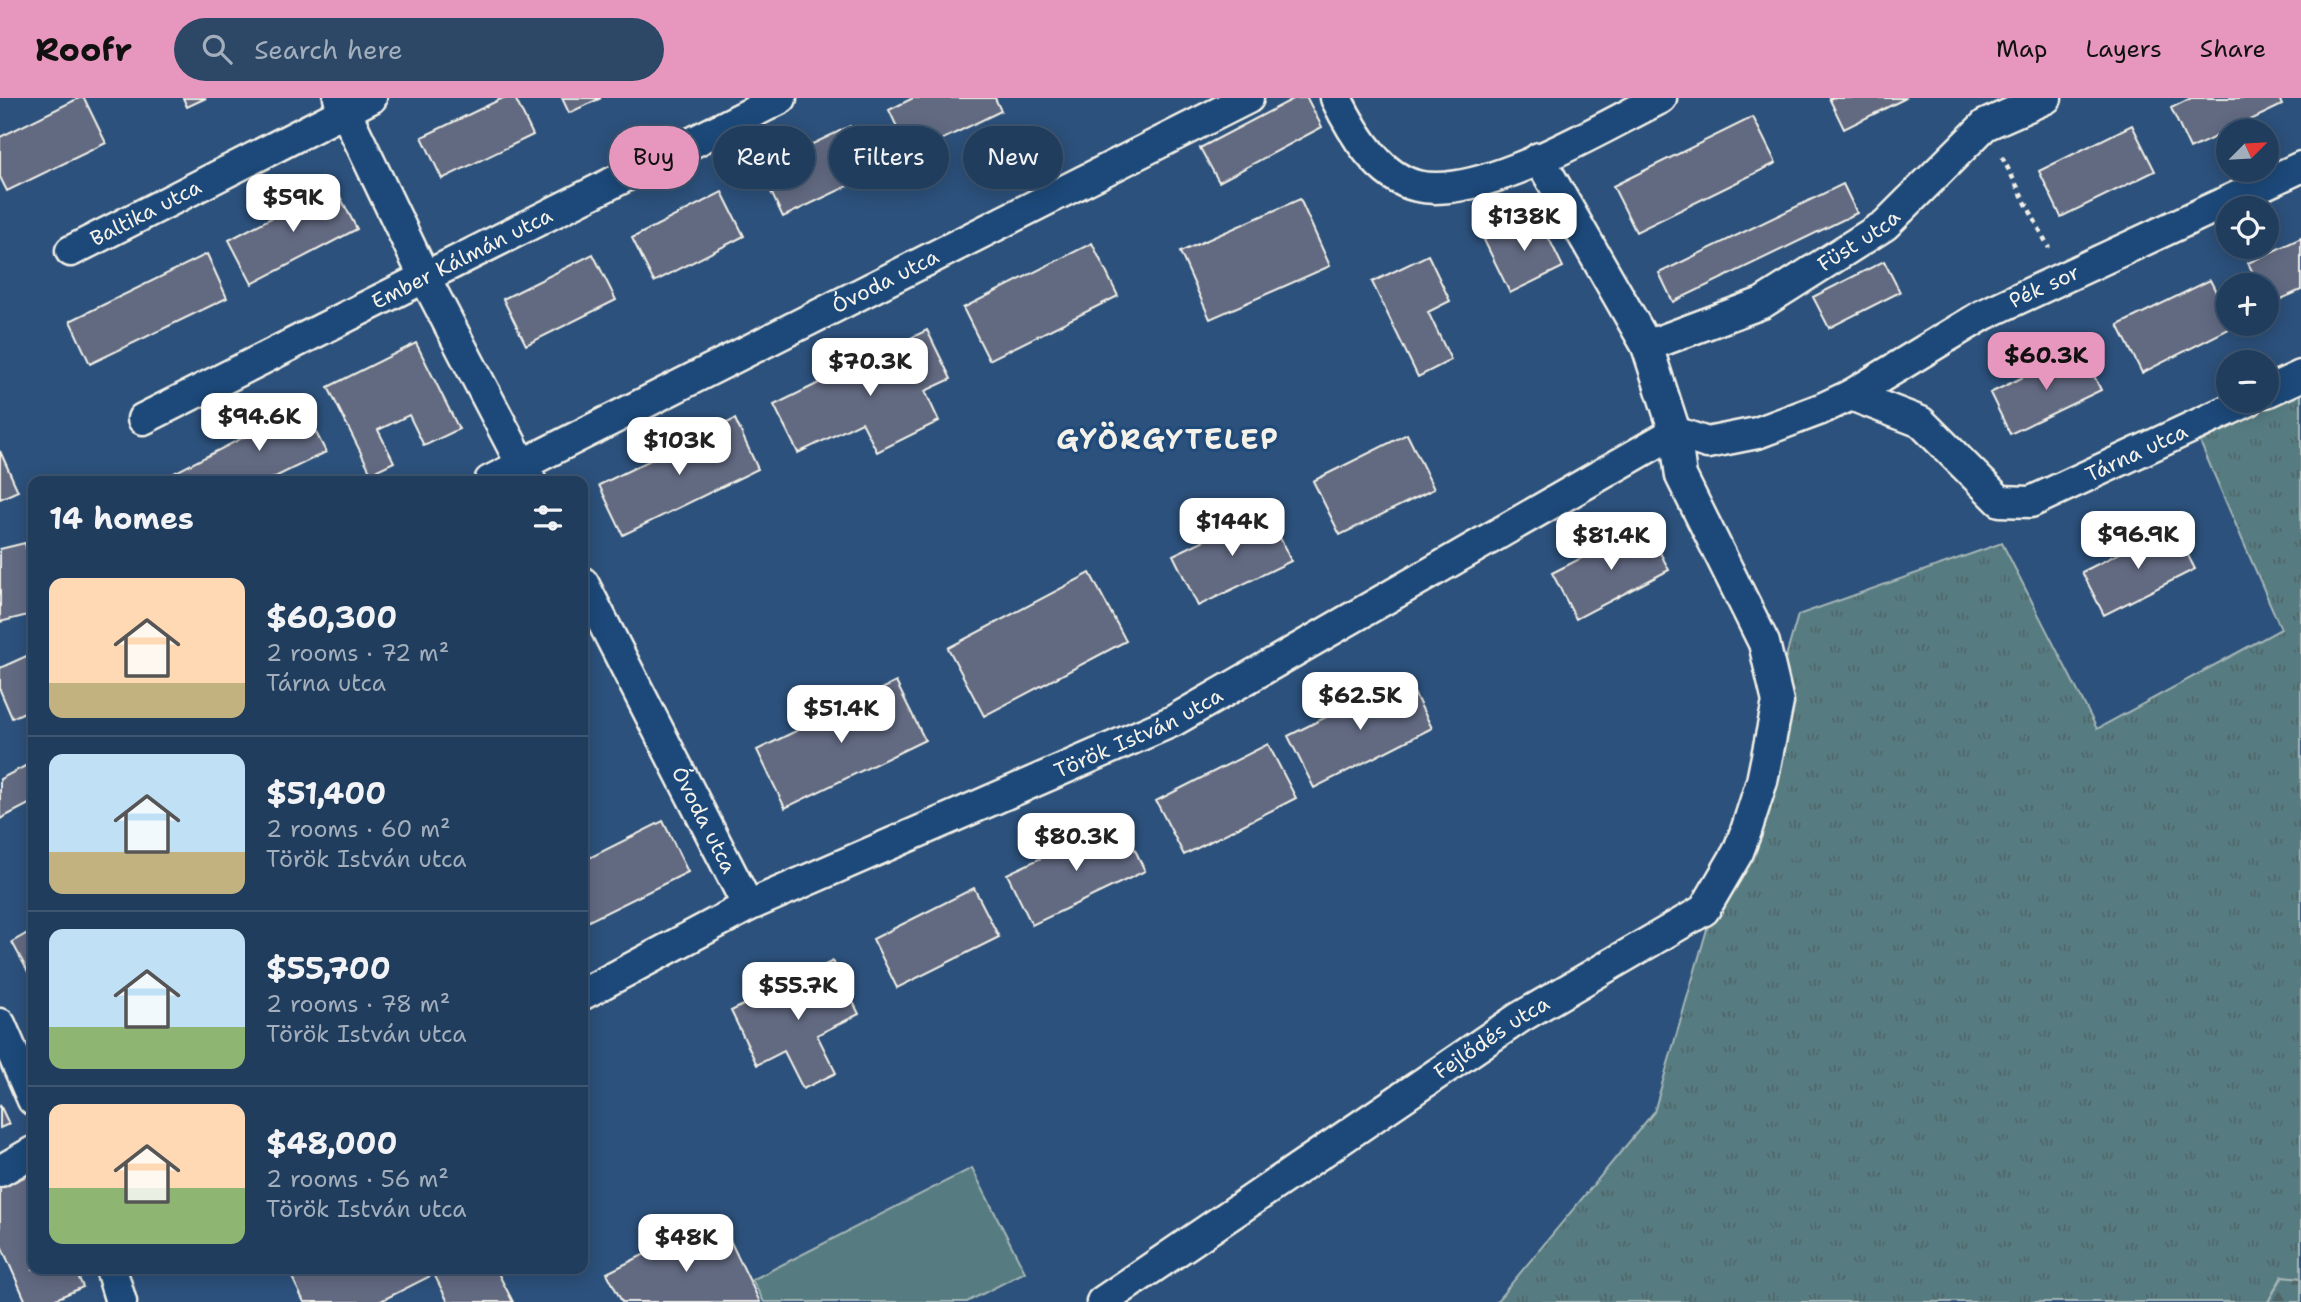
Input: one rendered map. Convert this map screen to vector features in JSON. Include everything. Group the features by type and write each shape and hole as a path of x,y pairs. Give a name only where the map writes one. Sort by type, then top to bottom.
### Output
{"street":[{"name":"Ember Kálmán utca","path":"143,419 781,98"},
{"name":"Óvoda utca","path":"526,472 1248,98"},
{"path":"1336,98 1368,154 1415,186 1446,188 1489,179 1539,158 1661,98"},
{"name":"Füst utca","path":"1647,346 1762,303 1885,225 1986,125 2046,98"},
{"path":"352,102 424,276 526,472"},
{"name":"Baltika utca","path":"71,251 352,102"},
{"path":"1539,158 1647,346 1675,432"},
{"name":"Pék sor","path":"1675,432 1707,443 1757,433 1851,395 1983,315 2301,167"},
{"path":"2279,387 2301,376"},
{"name":"Tárna utca","path":"1851,395 1921,422 2000,502 2031,502 2223,413"},
{"name":"Fejlődés utca","path":"1102,1302 1519,1018 1704,910 1738,852 1746,831 1762,782 1778,702 1764,643 1681,476 1675,432"},
{"name":"Török István utca","path":"588,991 748,906 1173,721 1675,432"},
{"name":"Óvoda utca","path":"588,593 748,906"},
{"path":"0,1024 28,1088"},
{"path":"0,1171 28,1155"},
{"path":"113,1274 121,1302"}],"path":[{"path":"1986,125 2064,277"}],"green space":[{"path":"2301,389 2301,1278 2282,1276 2268,1302 1496,1302 1654,1112 1798,615 2002,543 2097,729 2281,629 2200,442 2255,413 2279,413 2279,401"},
{"path":"972,1168 1025,1272 967,1302 764,1302 752,1280"},
{"path":"2283,1276 2301,1278 2301,1302 2268,1302"}],"building":[{"path":"79,98 84,98 106,143 7,191 0,177 0,137"},
{"path":"183,98 206,98 187,107"},
{"path":"503,98 515,98 533,135 442,179 422,137"},
{"path":"562,98 601,98 569,113"},
{"path":"913,98 995,98 1001,111 970,126 963,126 963,129 949,136 949,126 896,126 889,110"},
{"path":"1295,98 1307,98 1322,127 1219,182 1200,148"},
{"path":"1829,98 1906,98 1844,129"},
{"path":"2191,98 2279,98 2282,105 2253,119 2216,119 2216,137 2190,149 2171,108"},
{"path":"1753,117 1776,163 1636,232 1613,186"},
{"path":"2132,125 2155,171 2061,217 2039,171"},
{"path":"829,136 829,189 842,189 783,217 770,189 815,189 815,143"},
{"path":"1843,184 1857,213 1673,302 1659,273"},
{"path":"334,185 357,229 252,284 229,240"},
{"path":"722,192 744,236 654,282 632,238"},
{"path":"1300,199 1330,266 1210,319 1180,252"},
{"path":"1537,214 1563,267 1510,293 1484,240"},
{"path":"2301,238 2301,290 2279,300 2279,273 2253,273 2248,263 2256,259 2279,259 2279,248"},
{"path":"1092,243 1118,296 989,360 963,308"},
{"path":"207,254 227,298 90,364 70,321"},
{"path":"593,254 616,300 526,345 503,299"},
{"path":"1428,255 1450,301 1428,312 1451,360 1418,377 1372,282"},
{"path":"1884,261 1900,292 1829,328 1813,297"},
{"path":"2210,280 2216,292 2216,336 2142,373 2118,325"},
{"path":"927,330 951,379 925,391 939,421 877,452 862,422 798,453 774,405"},
{"path":"416,343 459,429 424,446 409,415 378,430 394,462 371,473 328,387"},
{"path":"2081,349 2101,390 2010,434 1990,393"},
{"path":"303,407 326,452 277,476 168,476"},
{"path":"735,419 758,469 623,535 599,485"},
{"path":"1407,434 1434,489 1340,535 1313,481"},
{"path":"0,451 18,491 0,499"},
{"path":"1267,510 1291,561 1198,606 1173,555"},
{"path":"1646,525 1669,570 1576,619 1552,573"},
{"path":"2173,526 2195,569 2104,615 2082,572"},
{"path":"25,543 28,556 28,615 0,622 0,549"},
{"path":"1090,573 1126,641 984,716 948,648"},
{"path":"28,655 28,710 12,718 0,690 0,668"},
{"path":"1406,677 1432,728 1314,788 1288,736"},
{"path":"896,682 925,740 785,808 757,750"},
{"path":"1268,744 1296,798 1184,855 1156,801"},
{"path":"28,765 28,805 0,819 0,779"},
{"path":"1121,820 1145,871 1032,925 1007,874"},
{"path":"663,821 688,872 588,922 588,858"},
{"path":"974,888 999,937 897,988 873,939"},
{"path":"28,933 28,972 12,942"},
{"path":"833,961 859,1014 817,1035 836,1073 803,1089 784,1051 757,1065 731,1011"},
{"path":"0,1105 9,1124 0,1128"},
{"path":"28,1175 28,1274 77,1274 83,1287 49,1302 26,1302 0,1243 0,1188"},
{"path":"693,1230 701,1245 726,1232 760,1302 622,1302 607,1273"},
{"path":"290,1274 434,1274 379,1302 304,1302"},
{"path":"434,1274 499,1274 513,1302 448,1302"}],"district":[{"name":"GYÖRGYTELEP","path":"1168,439"}]}
